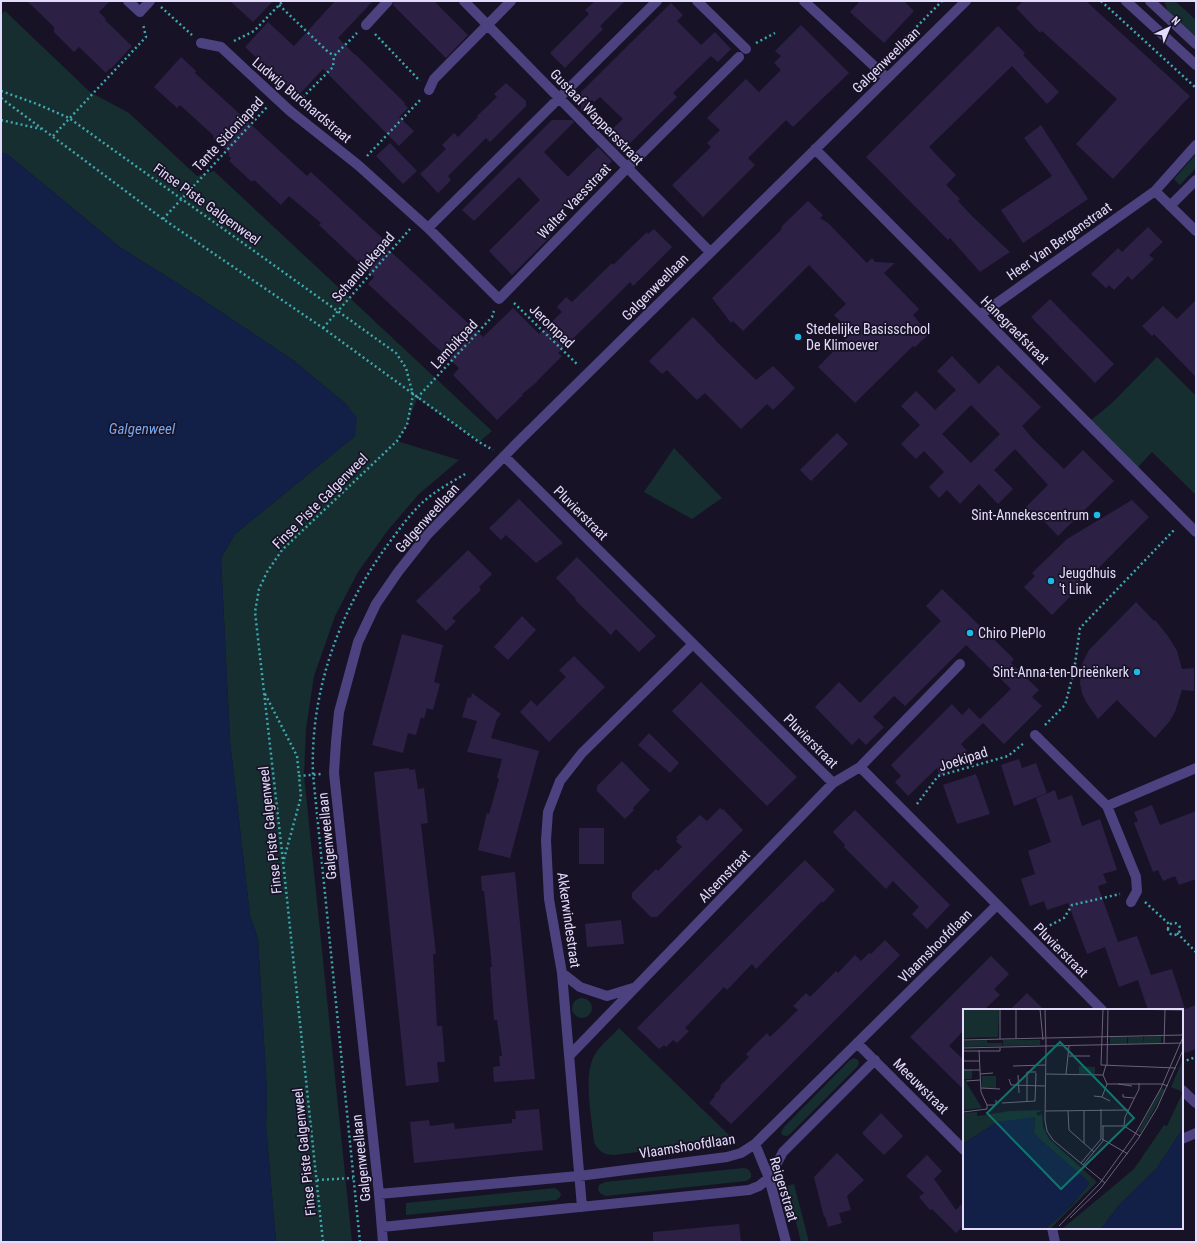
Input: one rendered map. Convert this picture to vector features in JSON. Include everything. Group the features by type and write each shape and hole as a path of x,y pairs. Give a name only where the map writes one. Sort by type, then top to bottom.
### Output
{"street":[{"path":"128,1 140,12 150,1"},
{"path":"366,25 388,1"},
{"name":"Gustaaf Wappersstraat","path":"464,1 710,252"},
{"path":"429,90 434,79 511,1"},
{"path":"428,228 658,1"},
{"path":"697,1 746,49"},
{"path":"804,1 887,78"},
{"name":"Galgenweellaan","path":"383,1242 334,773 339,712 358,642 376,604 398,572 428,534 504,456 815,148 966,1"},
{"path":"1126,1 1196,65"},
{"path":"1150,1 1196,44"},
{"path":"201,43 220,47"},
{"name":"Ludwig Burchardstraat","path":"220,47 275,98 358,165 428,228 499,299"},
{"name":"Walter Vaesstraat","path":"499,299 627,168 739,57"},
{"name":"Heer Van Bergenstraat","path":"980,315 1155,191 1196,145"},
{"name":"Hanegraefstraat","path":"815,148 1196,532"},
{"path":"1170,206 1196,180"},
{"path":"1155,191 1196,231"},
{"name":"Pluvierstraat","path":"504,456 833,783 860,767 1101,1009"},
{"name":"Akkerwindestraat","path":"582,1207 562,973 549,899 546,840 548,812 560,781 582,753 693,644"},
{"path":"860,767 960,664"},
{"path":"1035,735 1107,806 1136,877 1137,891 1134,897"},
{"path":"1107,806 1196,768"},
{"name":"Alsemstraat","path":"570,1055 833,783"},
{"name":"Vlaamshoofdlaan","path":"379,1194 579,1176 727,1157 741,1153 755,1144 997,905"},
{"path":"562,973 580,987 607,996 635,988"},
{"name":"Meeuwstraat","path":"857,1043 963,1149"},
{"path":"382,1228 749,1190 760,1186 769,1178 775,1164 786,1148 875,1060"},
{"path":"1183,1091 1196,1103"},
{"path":"1183,1139 1196,1133"},
{"name":"Reigerstraat","path":"755,1144 769,1178 786,1242"},
{"path":"1052,1229 1055,1242"}],"path":[{"path":"220,47 254,31 283,1"},
{"path":"876,68 942,1"},
{"path":"1101,1 1196,88"},
{"path":"279,5 334,56"},
{"path":"160,6 201,43"},
{"path":"53,136 146,37 140,12"},
{"path":"290,111 333,67 334,56 366,25 429,90 358,165"},
{"name":"Finse Piste Galgenweel","path":"1,92 37,104 70,118 396,353 406,368 413,395 407,425 397,440 282,550 267,572 259,589 255,612 323,1242"},
{"path":"1,98 164,218 323,328 479,442 504,456"},
{"name":"Tante Sidoniapad","path":"164,218 275,98"},
{"path":"1,120 43,129"},
{"name":"Schanullekepad","path":"323,328 418,220"},
{"name":"Jerompad","path":"499,299 513,302 587,374"},
{"name":"Lambikpad","path":"417,398 492,317 499,299"},
{"path":"360,1242 313,774 314,727 319,694 327,665 348,612 364,580 381,554 415,510 435,493 473,470"},
{"name":"Joekipad","path":"908,816 938,776 1008,756 1035,735 1065,705 1074,671 1080,628 1184,520"},
{"path":"264,692 297,756 300,776 301,797 283,861"},
{"path":"300,776 334,773"},
{"path":"1028,937 1064,918 1072,905 1126,892 1169,924 1178,924 1180,928 1177,933"},
{"path":"1169,924 1168,932 1172,934 1177,933"},
{"path":"1177,933 1196,952"},
{"path":"1183,1062 1196,1058"},
{"path":"317,1180 353,1178"}],"green space":[{"path":"1164,1 1175,1 1196,20 1196,38 1168,12"},
{"path":"5,11 90,92 129,113 197,176 214,171 492,431 479,442 417,398 407,425 397,441 459,460 419,494 388,530 358,572 335,616 314,676 306,729 304,775 352,1242 276,1242 266,1126 267,1093 258,939 250,916 230,741 221,558 235,534 355,436 347,405 293,360 182,286 121,248 7,154 1,153 1,15"},
{"path":"1196,154 1196,168 1180,185 1174,179"},
{"path":"1157,357 1196,396 1196,495 1152,452 1138,467 1090,421 1112,403"},
{"path":"674,448 722,498 692,519 644,492"},
{"path":"582,998 589,1001 592,1008 589,1015 582,1018 575,1015 572,1008 575,1001"},
{"path":"619,1028 731,1137 712,1143 614,1155 604,1153 599,1150 594,1142 589,1098 589,1075 596,1052"},
{"path":"854,1058 858,1060 859,1063 857,1067 790,1134 787,1136 782,1135 781,1132 784,1127 850,1060"},
{"path":"744,1168 748,1169 751,1173 751,1178 746,1181 606,1196 601,1194 598,1190 599,1185 605,1182"},
{"path":"794,1184 809,1242 801,1242 787,1186"},
{"path":"555,1188 561,1194 556,1200 406,1215 406,1203"}],"water":[{"name":"Galgenweel","path":"1,153 7,154 121,248 182,286 293,360 347,405 357,418 355,436 235,534 221,558 230,741 250,916 258,939 267,1093 266,1126 276,1242 1,1242"}],"building":[{"path":"27,1 110,1 99,12 106,19 105,20 132,46 106,73 79,47 74,52 54,32 54,27"},
{"path":"230,1 273,1 253,22"},
{"path":"335,1 373,1 338,38 405,103 404,104 408,108 399,117 414,131 399,146 323,69 298,96 245,47 268,22 294,46"},
{"path":"394,1 434,1 468,35 446,58 393,5"},
{"path":"595,1 625,1 600,26 603,29 565,68 550,53 589,14 585,10"},
{"path":"860,1 904,1 914,11 884,43 850,12"},
{"path":"1023,1 1086,1 1190,96 1113,179 1076,144 1117,99 1042,31 1040,33 1016,8"},
{"path":"671,3 683,15 677,21 701,45 715,32 731,49 718,62 711,56 673,93 677,97 621,152 608,138 612,134 609,132 623,119 600,97 594,102 592,100 581,111 581,92"},
{"path":"801,25 849,73 793,127 786,120 748,158 755,165 703,217 672,185 711,147 707,143 720,130 707,118 746,79 759,92 781,70 774,63 781,56 775,51"},
{"path":"998,26 1025,53 1023,55 1059,92 1047,104 1012,66 929,147 956,175 946,185 960,199 958,201 1010,252 980,272 950,238 948,240 866,157"},
{"path":"181,57 196,71 195,73 307,176 311,172 391,246 388,249 483,337 513,308 539,334 562,312 557,307 566,297 572,302 612,263 613,265 647,232 648,234 654,229 672,247 633,286 630,282 558,353 562,356 497,420 453,375 459,368 368,284 374,277 319,225 321,223 289,196 281,205 254,180 252,182 229,161 231,158 228,155 230,154 213,138 214,136 180,105 177,108 154,87"},
{"path":"506,83 526,101 526,106 490,142 486,138 448,176 451,180 438,193 420,174 446,149 442,145 454,133 458,137 497,97 494,94"},
{"path":"552,120 572,120 574,122 544,152 568,177 598,147 612,161 608,165 611,168 584,194 582,191 544,229 551,236 512,275 489,251 540,200 519,177 474,221 462,210"},
{"path":"1041,125 1088,199 1023,243 1001,210 1052,176 1024,138"},
{"path":"390,143 417,171 403,184 376,156"},
{"path":"808,201 823,215 820,218 828,223 867,263 872,258 875,262 895,263 884,273 919,309 913,315 929,334 915,347 913,346 855,403 818,367 852,333 834,315 846,304 809,265 743,331 733,321 731,323 712,298 781,230 782,226"},
{"path":"1148,227 1163,242 1149,255 1154,259 1132,280 1128,276 1114,290 1109,285 1106,288 1091,274 1118,248 1122,252"},
{"path":"1050,299 1114,364 1095,383 1031,317"},
{"path":"1196,300 1196,377 1154,334 1152,336 1142,326 1163,306 1177,319"},
{"path":"693,317 756,380 773,366 795,388 773,410 767,404 741,429 705,393 697,400 667,370 662,374 649,361"},
{"path":"952,356 979,384 998,365 1041,407 1022,426 1033,439 1064,469 1083,450 1114,481 1058,536 1040,517 1038,519 1026,507 1048,485 1015,449 994,470 1013,489 998,504 979,484 960,504 947,490 939,498 929,487 944,472 924,451 916,459 901,444 920,425 901,406 916,391 935,410 956,390 937,371","holes":["971,405 1000,434 971,463 942,434"]},
{"path":"837,433 848,444 811,481 800,470"},
{"path":"519,499 563,543 536,563 506,535 501,540 489,528"},
{"path":"1132,500 1149,517 1052,615 1024,587 1035,576 1032,573 1067,539"},
{"path":"468,550 492,574 479,587 481,590 452,618 456,621 446,631 416,601"},
{"path":"577,557 656,636 639,652 616,629 611,635 575,600 576,599 556,578"},
{"path":"942,589 1014,659 1011,663 1039,690 1032,697 1042,706 1004,744 983,723 961,744 967,751 940,777 937,768 908,796 895,782 901,776 891,765 952,704 962,715 969,708 980,719 1011,689 966,645 905,706 894,696 873,717 884,727 866,745 859,738 852,745 815,707 839,682 860,703 941,621 926,606"},
{"name":"Sint-Anna-ten-Drieënkerk","path":"1136,602 1154,621 1155,620 1168,636 1177,651 1182,669 1194,668 1194,691 1182,690 1175,712 1169,722 1155,738 1117,700 1098,719 1086,702 1080,683 1082,664 1089,650"},
{"path":"522,616 536,630 508,660 494,647"},
{"path":"402,634 443,645 434,682 440,684 433,710 427,708 424,719 421,717 416,735 408,733 403,753 372,745"},
{"path":"574,656 605,687 549,742 520,712 531,700 537,706 566,677 559,670"},
{"path":"701,682 797,777 767,806 672,711"},
{"path":"472,693 501,714 497,719 491,738 539,751 510,858 478,850 487,813 489,814 499,779 497,778 502,759 467,752 477,721 462,717 468,697 471,698"},
{"path":"649,733 679,763 670,773 638,745"},
{"path":"1019,759 1022,768 1036,763 1047,793 1014,806 1001,765"},
{"path":"622,761 650,790 625,819 597,791 597,786"},
{"path":"409,768 409,770 415,769 418,789 424,788 428,823 421,824 436,954 433,954 437,1026 442,1026 445,1062 437,1062 439,1082 406,1086 374,772"},
{"path":"976,774 990,814 957,824 943,785"},
{"path":"1055,790 1058,800 1072,795 1082,826 1100,819 1117,870 1103,874 1107,883 1098,886 1118,942 1137,936 1151,975 1172,969 1185,1009 1196,1005 1196,1049 1185,1053 1183,1048 1183,1009 1148,1009 1138,980 1119,987 1105,947 1087,954 1068,903 1047,910 1044,901 1030,906 1021,879 1035,874 1028,851 1051,842 1036,798"},
{"path":"1152,805 1160,825 1196,811 1196,879 1179,885 1175,876 1163,881 1158,870 1153,872 1134,823 1138,821 1134,812"},
{"path":"720,808 722,810 723,809 743,830 657,917 651,917 632,898 632,893 656,869 658,871 682,847 676,841 678,839 676,837 700,815 707,821"},
{"path":"855,810 950,905 927,929 912,914 919,907 893,881 886,889 844,847 845,845 833,832"},
{"path":"579,828 604,828 604,864 579,864"},
{"path":"805,860 835,890 823,903 822,901 756,969 752,964 727,990 724,987 685,1028 689,1031 677,1043 673,1040 666,1047 664,1045 659,1049 637,1028"},
{"path":"515,872 535,1079 494,1082 493,1067 500,1066 499,1056 502,1056 497,1020 494,1020 490,967 492,967 481,876"},
{"path":"621,920 624,944 587,947 585,924"},
{"path":"885,940 900,955 731,1124 709,1103 721,1088 720,1086 749,1057 746,1054 767,1033 770,1037 798,1010 793,1006 806,993 810,997 836,971 838,973 855,955 861,961 869,953 871,954"},
{"path":"991,956 1009,974 994,989 1000,995 985,1009 963,1009 963,1031 949,1046 963,1059 963,1089 910,1037"},
{"path":"1027,993 1043,1009 1011,1009"},
{"path":"539,1109 543,1150 414,1163 410,1122 429,1120 430,1126 454,1123 455,1129 512,1123 512,1119 516,1119 515,1111"},
{"path":"881,1113 903,1136 884,1155 862,1133"},
{"path":"837,1153 864,1180 847,1196 851,1210 839,1213 842,1223 828,1227 814,1177"},
{"path":"927,1155 942,1171 934,1179 956,1210 963,1203 963,1226 956,1233 932,1209 930,1210 919,1197 924,1193 906,1176"},
{"path":"739,1224 741,1242 653,1242 653,1232"}],"place":[{"name":"Stedelijke Basisschool De Klimoever","path":"798,337"},
{"name":"Sint-Annekescentrum","path":"1097,515"},
{"name":"Jeugdhuis 't Link","path":"1051,581"},
{"name":"Chiro PlePlo","path":"970,633"},
{"name":"Sint-Anna-ten-Drieënkerk","path":"1137,672"}]}
